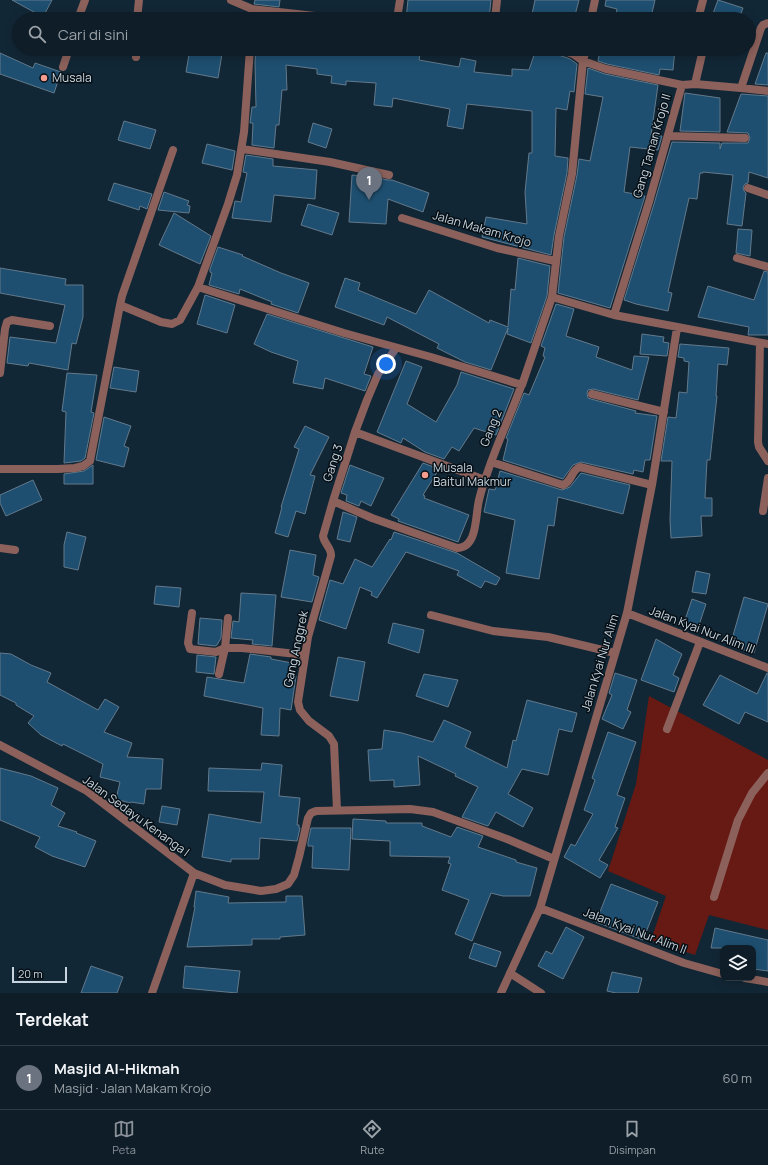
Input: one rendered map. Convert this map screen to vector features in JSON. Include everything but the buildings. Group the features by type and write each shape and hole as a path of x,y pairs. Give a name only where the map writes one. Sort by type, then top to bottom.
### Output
{"street":[{"path":"81,12 85,0"},
{"path":"138,12 139,0"},
{"path":"231,0 252,9 279,12"},
{"path":"398,12 400,0"},
{"path":"496,12 497,0"},
{"path":"593,12 595,0"},
{"path":"700,12 703,0"},
{"path":"756,45 763,25 768,23"},
{"path":"63,67 67,56"},
{"path":"120,305 161,322 172,324 180,320 198,287 237,175 242,149 249,56"},
{"path":"576,56 583,61 606,69 682,85"},
{"name":"Gang 2","path":"333,501 379,521 457,548 467,546 473,537 484,480 522,385 552,298 559,236 572,174 584,56"},
{"path":"695,84 702,56"},
{"path":"741,88 752,56"},
{"name":"Gang Taman Krojo II","path":"614,315 682,85 695,84 768,91"},
{"path":"668,136 745,138"},
{"path":"242,149 330,162 390,175"},
{"path":"0,469 69,468 83,466 90,461 122,296 173,150"},
{"path":"748,188 768,194"},
{"name":"Jalan Makam Krojo","path":"402,218 497,248 556,261"},
{"path":"737,258 768,267"},
{"path":"198,287 344,333 431,357 522,385"},
{"path":"552,298 614,315 764,344 758,442 759,447 768,461"},
{"path":"0,372 7,322 12,320 50,326"},
{"name":"Jalan Kyai Nur Alim","path":"501,993 540,908 627,614 652,485 677,328"},
{"name":"Gang 3","path":"333,501 355,432 378,374 396,348"},
{"path":"592,394 664,412"},
{"path":"355,432 484,480"},
{"path":"491,462 563,485 567,483 576,468 580,467 652,485"},
{"path":"763,511 768,478"},
{"name":"Gang Anggrek","path":"333,501 324,536 324,540 331,550 331,556 308,637 298,694 300,710 309,721 329,736 334,744 337,810"},
{"path":"0,548 15,550"},
{"path":"192,613 188,643 190,649 216,652 225,648 242,648 305,655"},
{"name":"Jalan Kyai Nur Alim III","path":"627,614 768,668"},
{"path":"431,615 493,631 548,637 615,653"},
{"path":"219,674 225,648 228,618"},
{"path":"667,729 700,642"},
{"name":"Jalan Sedayu Kenanga I","path":"0,745 87,791 194,873"},
{"path":"714,897 738,820 752,793 768,773"},
{"path":"152,993 194,873 225,885 261,891 276,889 288,884 294,875 308,818 311,813 316,811 410,809 433,812 508,839 554,859"},
{"name":"Jalan Kyai Nur Alim II","path":"540,908 684,963 720,973"},
{"path":"510,973 541,993"},
{"path":"756,980 768,982"}],"shaded area":[{"path":"649,696 768,760 768,930 709,915 695,955 651,940 666,896 608,871 636,784"}],"place":[{"name":"Musala","path":"44,78"},
{"name":"Masjid Al-Hikmah","path":"369,200"},
{"name":"Musala Baitul Makmur","path":"425,475"}]}
